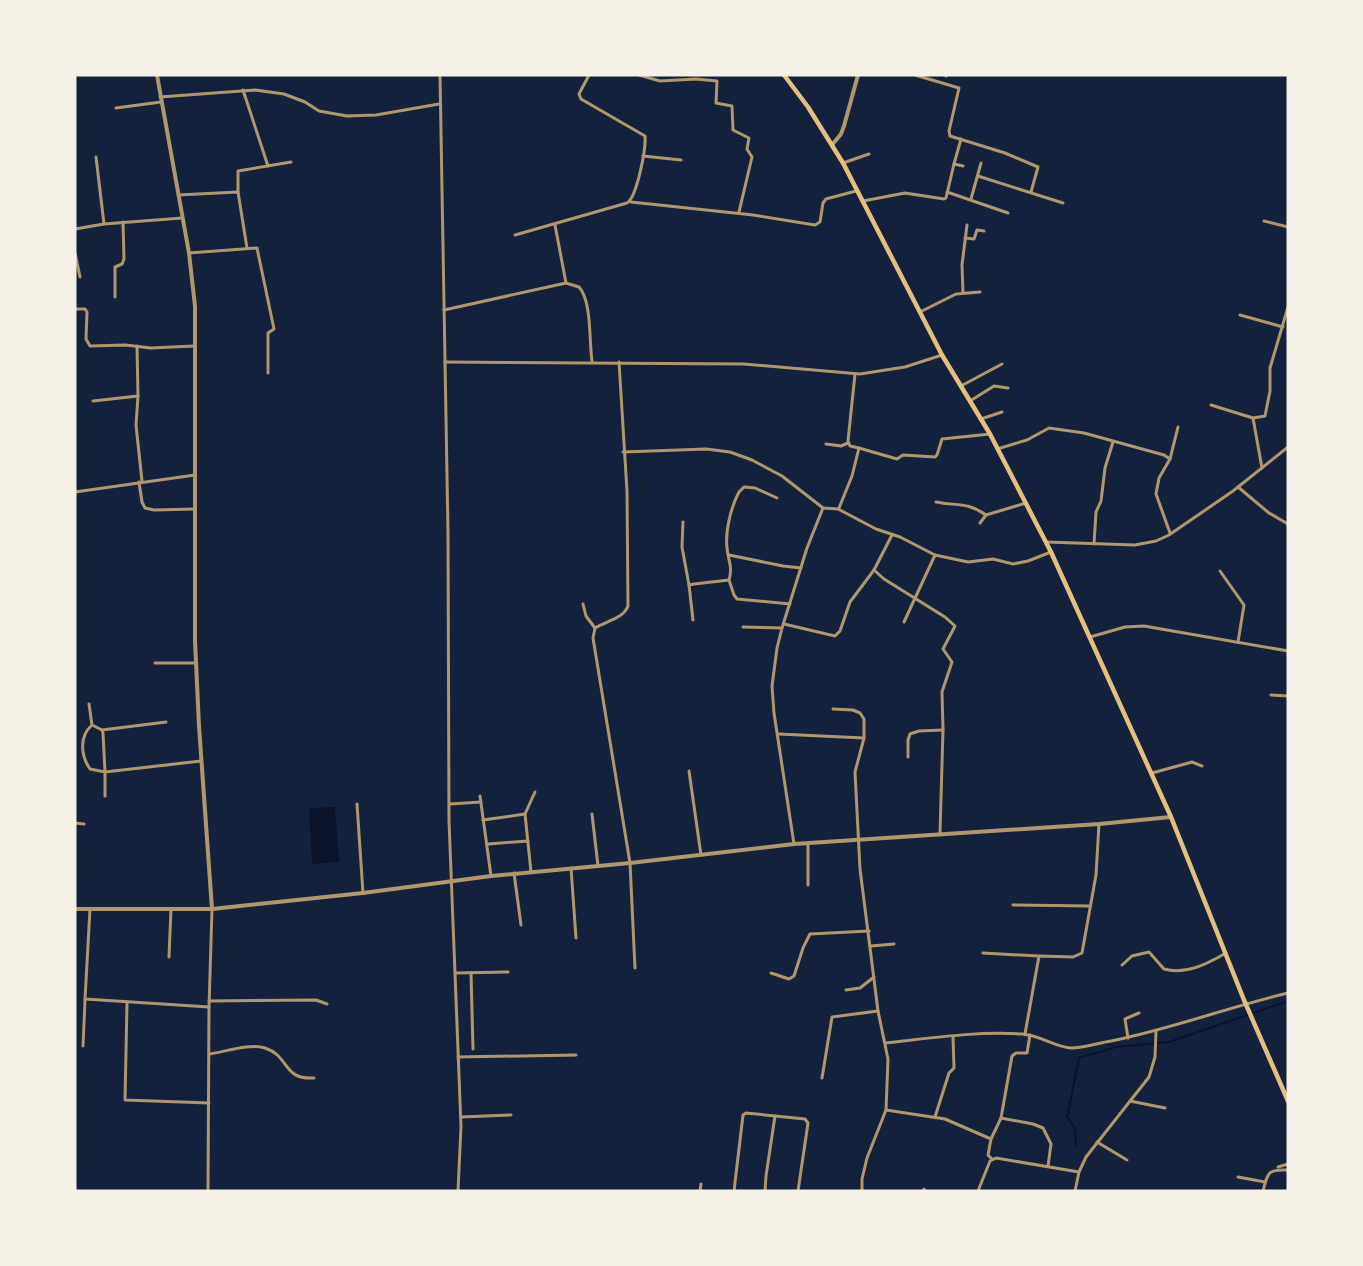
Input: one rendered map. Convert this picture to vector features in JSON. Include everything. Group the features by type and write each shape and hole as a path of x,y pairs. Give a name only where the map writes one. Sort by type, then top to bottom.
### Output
{"highway":[{"path":"784,75 843,163 942,355 990,434 1052,552 1171,817 1288,1101"}],"street":[{"path":"157,75 189,253 195,306 196,663 212,909 208,1191"},
{"path":"440,75 446,362 449,804 461,1117 458,1191"},
{"path":"590,75 579,97 643,135 645,141 631,202"},
{"path":"639,75 660,81 696,79 717,81 716,103 732,106 733,130 749,138 747,149 752,157 739,213"},
{"path":"832,145 844,126 858,75"},
{"path":"915,75 959,87 949,134 1038,167 1031,192"},
{"path":"243,90 268,166"},
{"path":"116,108 161,99 243,90 284,94 319,111 347,117 376,115 439,104"},
{"path":"863,201 905,193 946,198 961,139"},
{"path":"843,163 869,154"},
{"path":"643,156 681,160"},
{"path":"96,157 104,224"},
{"path":"247,248 238,192 238,171 291,162"},
{"path":"971,199 981,162"},
{"path":"954,164 963,166"},
{"path":"978,176 1063,203"},
{"path":"515,235 631,202 739,213 815,225 820,222 826,199 856,191"},
{"path":"178,195 238,192"},
{"path":"947,192 1008,213"},
{"path":"75,229 123,222 182,218"},
{"path":"1264,221 1288,226"},
{"path":"115,297 114,271 124,259 123,222"},
{"path":"555,225 566,283"},
{"path":"963,293 962,265 967,225"},
{"path":"966,238 974,239 977,230 984,231"},
{"path":"189,253 256,247 259,250 274,329 268,333 268,373"},
{"path":"75,253 80,277"},
{"path":"444,310 566,283 579,287 584,293 589,320 592,362"},
{"path":"920,312 963,293 980,292"},
{"path":"1211,405 1253,418 1263,417 1266,413 1270,391 1270,368 1288,307"},
{"path":"75,309 85,309 87,312 86,339 90,346 151,348 196,346"},
{"path":"1240,315 1283,327"},
{"path":"137,346 136,425 142,502 145,508 154,510 195,509"},
{"path":"446,362 744,364 855,374 905,367 942,355"},
{"path":"595,628 620,616 628,609 628,521 619,362"},
{"path":"961,386 1002,364"},
{"path":"848,443 855,374"},
{"path":"970,401 994,386 1008,388"},
{"path":"93,401 138,396"},
{"path":"981,418 1002,412"},
{"path":"1253,418 1262,468"},
{"path":"1170,534 1156,494 1159,478 1170,459 1178,427"},
{"path":"997,449 1027,440 1049,428 1084,433 1152,451 1170,459"},
{"path":"848,443 850,446 897,459 903,455 935,457 942,439 990,434"},
{"path":"1094,544 1096,512 1101,501 1105,468 1113,442"},
{"path":"826,444 841,446 848,443"},
{"path":"1046,542 1135,545 1156,541 1170,534 1238,487 1288,447"},
{"path":"838,509 852,476 858,448"},
{"path":"623,452 706,449 730,452 752,460 782,476 823,508 838,509 936,555 968,562 993,559 1013,564 1052,552"},
{"path":"75,492 195,475"},
{"path":"1238,487 1269,513 1288,524"},
{"path":"777,498 755,488 742,489 734,505 727,536 728,555 732,566 729,580 737,598 790,604"},
{"path":"936,502 955,506 969,505 986,515"},
{"path":"980,523 986,515 1026,503"},
{"path":"794,844 772,686 777,648 783,626 809,541 823,508"},
{"path":"683,522 682,546 693,620"},
{"path":"743,627 783,626 835,636 840,631 850,602 874,570 892,535"},
{"path":"728,555 801,568"},
{"path":"904,622 936,555"},
{"path":"874,570 884,579 955,624 943,649 952,662 942,692 940,833"},
{"path":"1220,571 1244,605 1238,642"},
{"path":"689,585 729,580"},
{"path":"583,604 586,616 595,628 593,638 630,863 635,968"},
{"path":"1090,637 1125,627 1144,626 1288,651"},
{"path":"155,663 196,663"},
{"path":"1271,695 1288,696"},
{"path":"89,704 92,725 83,737 86,762 90,769 105,772 201,761"},
{"path":"833,709 853,710 860,713 864,719 864,738 855,772 857,840 878,1011 888,1071 886,1110 867,1158 862,1191"},
{"path":"92,725 102,730 166,722"},
{"path":"102,730 105,796"},
{"path":"908,757 910,734 919,731 943,730"},
{"path":"779,734 864,738"},
{"path":"1152,773 1192,762 1202,766"},
{"path":"689,771 701,855"},
{"path":"531,872 525,814 535,792"},
{"path":"480,796 491,876"},
{"path":"449,804 481,802"},
{"path":"357,804 363,894"},
{"path":"483,820 525,814"},
{"path":"592,814 598,866"},
{"path":"75,909 212,909 363,894 514,873 630,863 794,844 940,833 1099,825 1171,817"},
{"path":"75,823 84,824"},
{"path":"983,953 1039,956 1082,955 1099,851 1099,825"},
{"path":"487,844 528,841"},
{"path":"808,843 808,885"},
{"path":"571,868 576,938"},
{"path":"514,873 521,926"},
{"path":"1013,905 1090,906"},
{"path":"84,1046 90,909"},
{"path":"169,957 171,909"},
{"path":"771,973 789,979 794,976 810,934 869,931"},
{"path":"871,946 894,944"},
{"path":"1122,965 1132,956 1149,952 1164,969 1183,971 1206,964 1226,953"},
{"path":"992,1160 988,1155 991,1139 1001,1118 1012,1056 1028,1053 1027,1035 1039,956"},
{"path":"456,974 508,972"},
{"path":"471,973 473,1049"},
{"path":"846,990 860,988 874,977"},
{"path":"885,1043 981,1034 1027,1035 1070,1048 1128,1038 1288,993"},
{"path":"85,999 209,1007"},
{"path":"209,1001 316,1000 327,1004"},
{"path":"126,1003 125,1100 208,1102"},
{"path":"822,1078 832,1017 878,1011"},
{"path":"1128,1038 1125,1019 1139,1013"},
{"path":"1076,1191 1079,1172 1086,1157 1149,1077 1155,1057 1156,1030"},
{"path":"935,1118 949,1072 954,1068 953,1036"},
{"path":"209,1054 262,1047 279,1056 299,1078 314,1078"},
{"path":"458,1057 576,1055"},
{"path":"1130,1101 1165,1108"},
{"path":"886,1110 951,1121 991,1139"},
{"path":"734,1191 743,1115 746,1113 805,1119 808,1123 798,1191"},
{"path":"461,1117 511,1115"},
{"path":"765,1191 775,1116"},
{"path":"1001,1118 1043,1128 1051,1144 1048,1166"},
{"path":"1097,1142 1127,1160"},
{"path":"992,1160 1000,1158 1079,1172"},
{"path":"978,1191 992,1160"},
{"path":"1278,1167 1288,1164"},
{"path":"1263,1191 1268,1174 1273,1170 1288,1170"},
{"path":"1238,1176 1265,1182"},
{"path":"700,1191 701,1184"}],"water":[{"path":"335,807 339,862 312,864 309,808"}],"waterway":[{"path":"1076,1147 1075,1128 1067,1117 1079,1058 1116,1047 1169,1042 1288,1001"}]}
